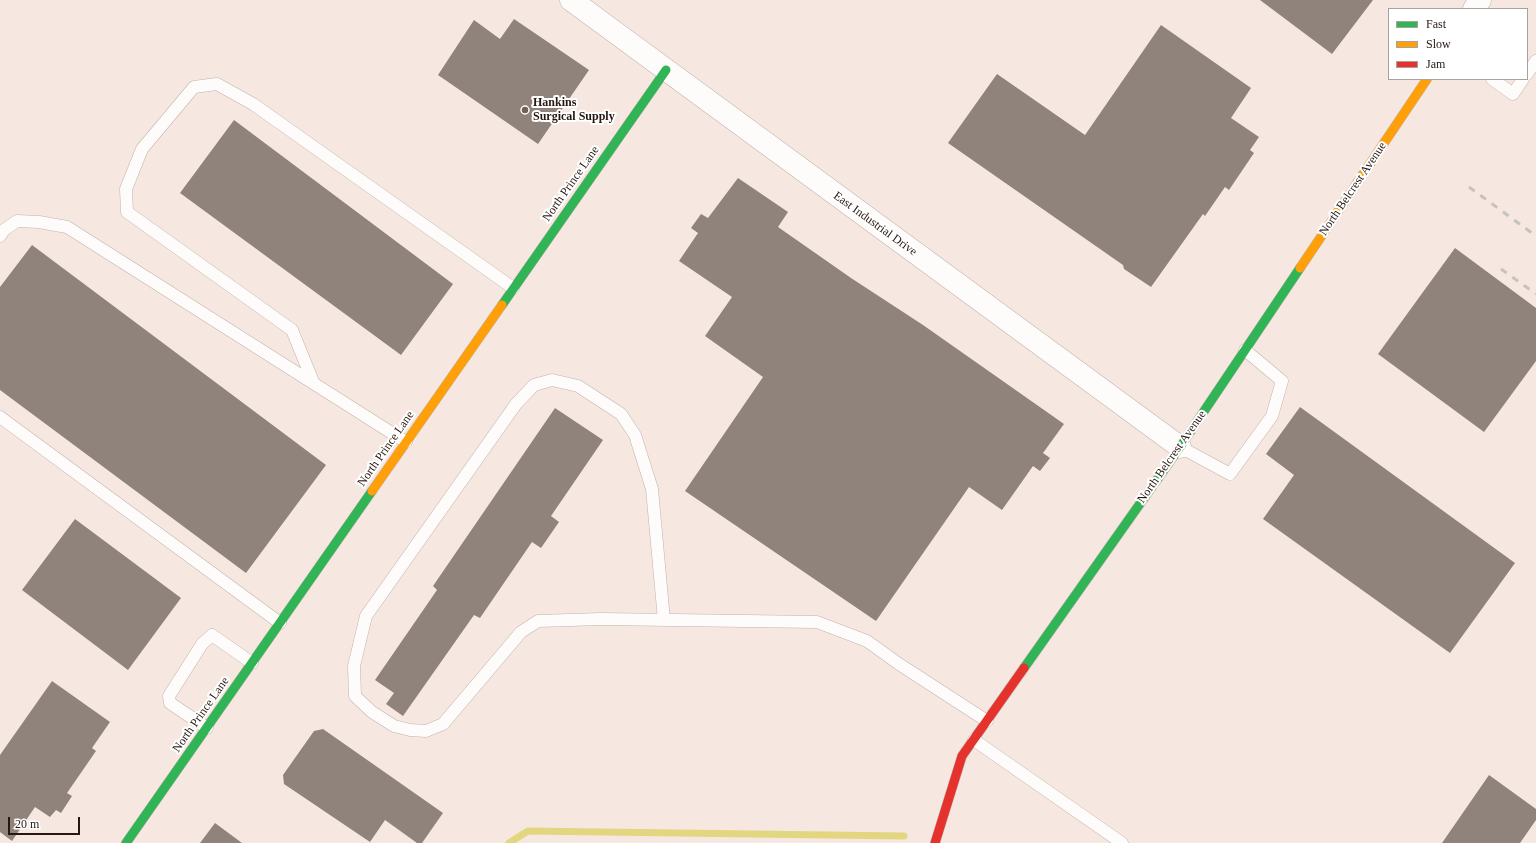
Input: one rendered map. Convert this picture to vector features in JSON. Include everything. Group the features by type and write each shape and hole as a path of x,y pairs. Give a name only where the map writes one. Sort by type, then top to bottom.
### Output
{"street":[{"name":"East Industrial Drive","path":"572,0 1180,447"},
{"name":"North Prince Lane","path":"126,843 666,70"},
{"name":"North Belcrest Avenue","path":"935,843 962,756 1180,447 1426,80"}],"lane":[{"path":"1528,73 1536,61"},
{"path":"1493,80 1513,94 1522,80"},
{"path":"314,384 292,330 127,212 126,189 142,149 194,87 217,84 253,104 513,288"},
{"path":"0,236 4,230 17,221 39,222 67,227 406,442"},
{"path":"1180,447 1230,474 1272,416 1282,381 1245,350"},
{"path":"664,620 652,489 635,435 622,414 578,386 552,380 534,385 516,404 366,616 354,666 356,696 372,712 394,726 410,730 426,731 443,724 521,632 538,621 601,619 664,620 817,622 866,641 899,664 987,720"},
{"path":"0,417 280,623"},
{"path":"207,728 170,703 169,696 202,644 212,635 252,663"},
{"path":"974,740 1122,843"}],"building":[{"path":"1260,0 1373,0 1332,54"},
{"name":"Hankins Surgical Supply","path":"514,19 589,70 538,144 438,75 474,20 500,39"},
{"path":"1161,25 1251,88 1231,118 1259,137 1250,150 1254,153 1229,190 1225,187 1205,216 1203,214 1151,287 1124,269 1123,265 948,143 997,74 1085,135"},
{"path":"234,120 453,284 401,355 180,193"},
{"path":"738,178 788,212 778,227 851,278 923,325 1064,424 1043,453 1050,458 1040,471 1033,466 1002,510 969,487 876,621 685,491 763,377 705,336 732,297 679,261 698,233 691,228 701,214 708,218"},
{"path":"32,245 326,465 246,573 0,390 0,287"},
{"path":"1455,248 1536,308 1536,361 1484,432 1378,354"},
{"path":"1300,407 1515,563 1450,653 1263,519 1294,475 1266,454"},
{"path":"555,408 603,440 551,516 559,522 541,548 532,542 480,618 474,615 403,716 386,704 394,693 375,680 437,590 433,586"},
{"path":"75,519 181,598 128,670 22,590"},
{"path":"52,681 110,722 92,748 96,751 67,793 72,796 61,813 56,810 50,817 35,807 12,841 0,832 0,755"},
{"path":"323,729 443,813 422,843 417,843 385,820 370,842 284,784 283,775 314,731"},
{"path":"1489,775 1536,809 1536,820 1520,843 1442,843"},
{"path":"215,823 242,843 200,843"}],"waterway":[{"path":"509,843 528,831 904,836"}],"railway":[{"path":"1469,187 1536,236"},
{"path":"1501,269 1536,294"}],"traffic: fast":[{"path":"502,305 666,70"},
{"path":"1024,668 1180,447 1300,268"},
{"path":"126,843 372,491"}],"traffic: slow":[{"path":"1300,268 1426,80"},
{"path":"372,491 502,305"}],"traffic: jam":[{"path":"935,843 962,756 1024,668"}],"place":[{"name":"Hankins Surgical Supply","path":"525,110"}]}
